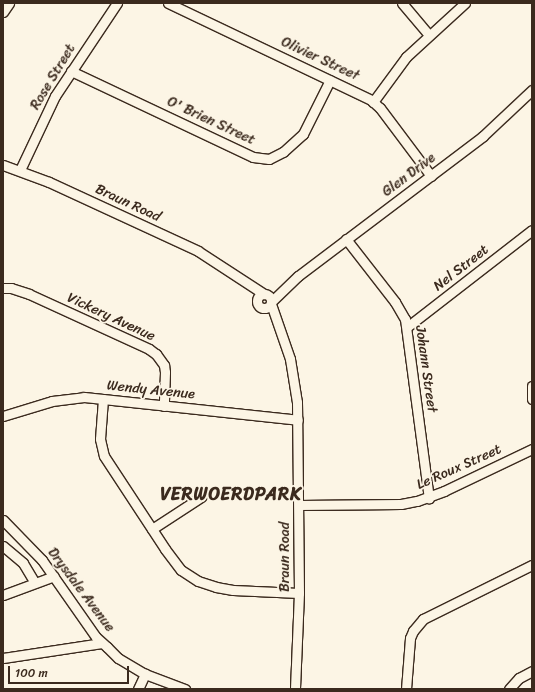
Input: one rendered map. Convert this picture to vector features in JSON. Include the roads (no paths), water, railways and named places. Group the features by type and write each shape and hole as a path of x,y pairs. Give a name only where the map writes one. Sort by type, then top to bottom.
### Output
{"street":[{"path":"3,12 10,3"},
{"name":"Rose Street","path":"20,170 55,96 117,3"},
{"name":"Olivier Street","path":"168,3 373,102 431,176"},
{"path":"402,3 429,35"},
{"path":"373,102 402,62 464,3"},
{"name":"O' Brien Street","path":"71,71 253,156 269,159 283,152 303,134 330,80"},
{"name":"Glen Drive","path":"262,308 269,307 266,299 483,136 532,90"},
{"name":"Braun Road","path":"3,164 20,170 193,248 210,257 266,299 280,332 294,372 298,420 299,593 295,689"},
{"name":"Nel Street","path":"407,327 532,230"},
{"name":"Johann Street","path":"346,239 395,302 405,319 429,498"},
{"name":"Vickery Avenue","path":"3,288 11,288 24,292 149,349 156,354 164,366 165,372 164,406"},
{"name":"Braun Road","path":"262,308 280,332"},
{"path":"532,386 532,399"},
{"name":"Wendy Avenue","path":"3,416 74,397 298,420"},
{"path":"103,399 100,439 104,456 176,564 186,574 198,581 216,587 234,590 299,593"},
{"name":"Le Roux Street","path":"299,505 401,504 429,498 532,449"},
{"path":"152,529 201,497"},
{"name":"Drysdale Avenue","path":"3,520 27,544 54,576 86,624 102,643 118,658 145,674 185,689"},
{"path":"3,546 23,563 35,583"},
{"path":"406,689 410,638 413,630 423,619 532,565"},
{"path":"3,595 54,576"},
{"path":"3,658 102,643"},
{"path":"509,689 520,678 532,671"},
{"path":"138,689 145,674"}],"district":[{"name":"VERWOERDPARK","path":"231,494"}]}
